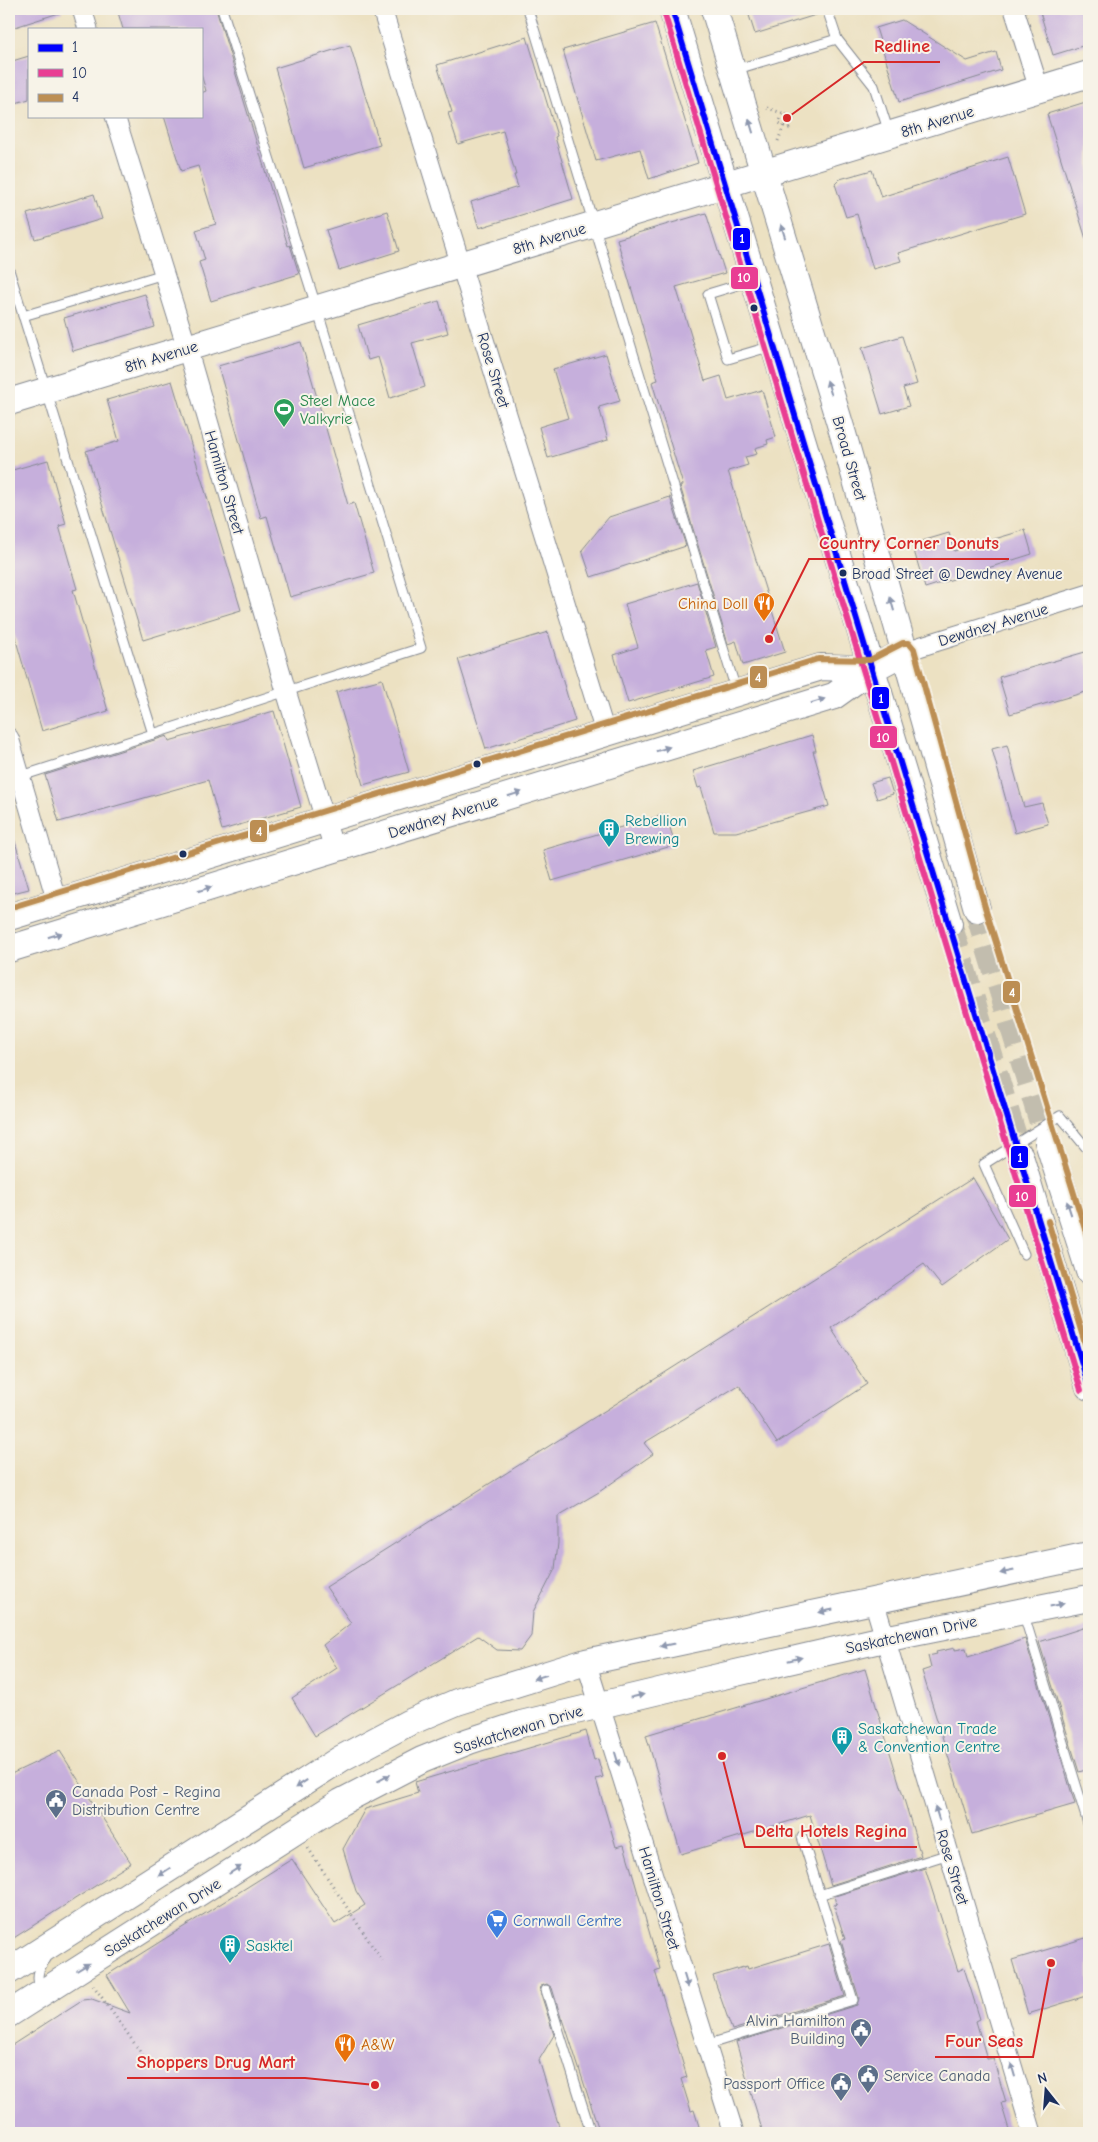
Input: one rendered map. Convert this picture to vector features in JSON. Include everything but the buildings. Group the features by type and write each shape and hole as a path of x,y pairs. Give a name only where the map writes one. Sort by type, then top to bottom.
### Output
{"main road":[{"path":"672,9 949,924"},
{"name":"Broad Street","path":"714,9 765,173 906,651 977,909"},
{"name":"8th Avenue","path":"9,402 1089,74"},
{"name":"Dewdney Avenue","path":"9,949 834,696 872,670 906,651"},
{"name":"Dewdney Avenue","path":"9,917 821,667 872,670"},
{"path":"1048,1142 1089,1271"},
{"path":"1020,1156 1089,1387"},
{"path":"9,1971 342,1758 376,1738 457,1702 586,1662 1089,1555"},
{"name":"Saskatchewan Drive","path":"9,2014 341,1802 422,1760 521,1724 884,1639 1089,1598"}],"street":[{"path":"82,9 88,28"},
{"name":"Rose Street","path":"382,9 605,732"},
{"path":"1014,9 1039,89"},
{"name":"Hamilton Street","path":"116,118 164,274 286,692 334,849"},
{"name":"Dewdney Avenue","path":"906,651 1089,594"},
{"path":"9,738 15,778 57,902"},
{"name":"Rose Street","path":"874,1601 1032,2133"},
{"name":"Hamilton Street","path":"586,1662 734,2133"}],"lane":[{"path":"15,778 420,648 317,309 222,9"},
{"path":"528,9 737,692"},
{"path":"828,9 837,39 874,86 889,135"},
{"path":"733,70 837,39"},
{"path":"9,270 153,734"},
{"path":"23,316 164,274"},
{"path":"754,281 708,294 728,359 773,345"},
{"path":"1024,1254 984,1164 1060,1116 1086,1138 1089,1151"},
{"path":"1023,1612 1088,1821"},
{"path":"706,2045 853,2000 802,1837"},
{"path":"820,1895 949,1854"},
{"path":"42,1993 37,1977 39,1967 66,1934"},
{"path":"546,1990 591,2133"}],"path":[{"path":"784,112 794,117 789,128 779,123 784,112"},
{"path":"297,1831 382,1961"},
{"path":"82,1968 154,2071"}],"tunnel":[{"path":"977,909 1048,1142"},
{"path":"949,924 1020,1156"}],"transit line":[{"name":"1","path":"672,9 1089,1387"},
{"name":"10","path":"664,12 1081,1390"},
{"name":"4","path":"9,908 818,659 870,660 903,643 909,643 914,649 985,907 1089,1242"},
{"name":"4","path":"1048,1221 1089,1357"}],"place":[{"name":"Redline","path":"787,118"},
{"name":"Steel Mace Valkyrie","path":"284,428"},
{"name":"Broad Street @ Dewdney Avenue","path":"843,573"},
{"name":"China Doll","path":"764,622"},
{"name":"Country Corner Donuts","path":"769,639"},
{"name":"Rebellion Brewing","path":"609,848"},
{"name":"Delta Hotels Regina","path":"722,1756"},
{"name":"Saskatchewan Trade & Convention Centre","path":"842,1756"},
{"name":"Canada Post - Regina Distribution Centre","path":"56,1819"},
{"name":"Cornwall Centre","path":"497,1939"},
{"name":"Four Seas","path":"1051,1963"},
{"name":"Sasktel","path":"230,1964"},
{"name":"Alvin Hamilton Building","path":"861,2048"},
{"name":"A&W","path":"345,2063"},
{"name":"Shoppers Drug Mart","path":"375,2085"},
{"name":"Service Canada","path":"868,2094"},
{"name":"Passport Office","path":"841,2102"}]}
